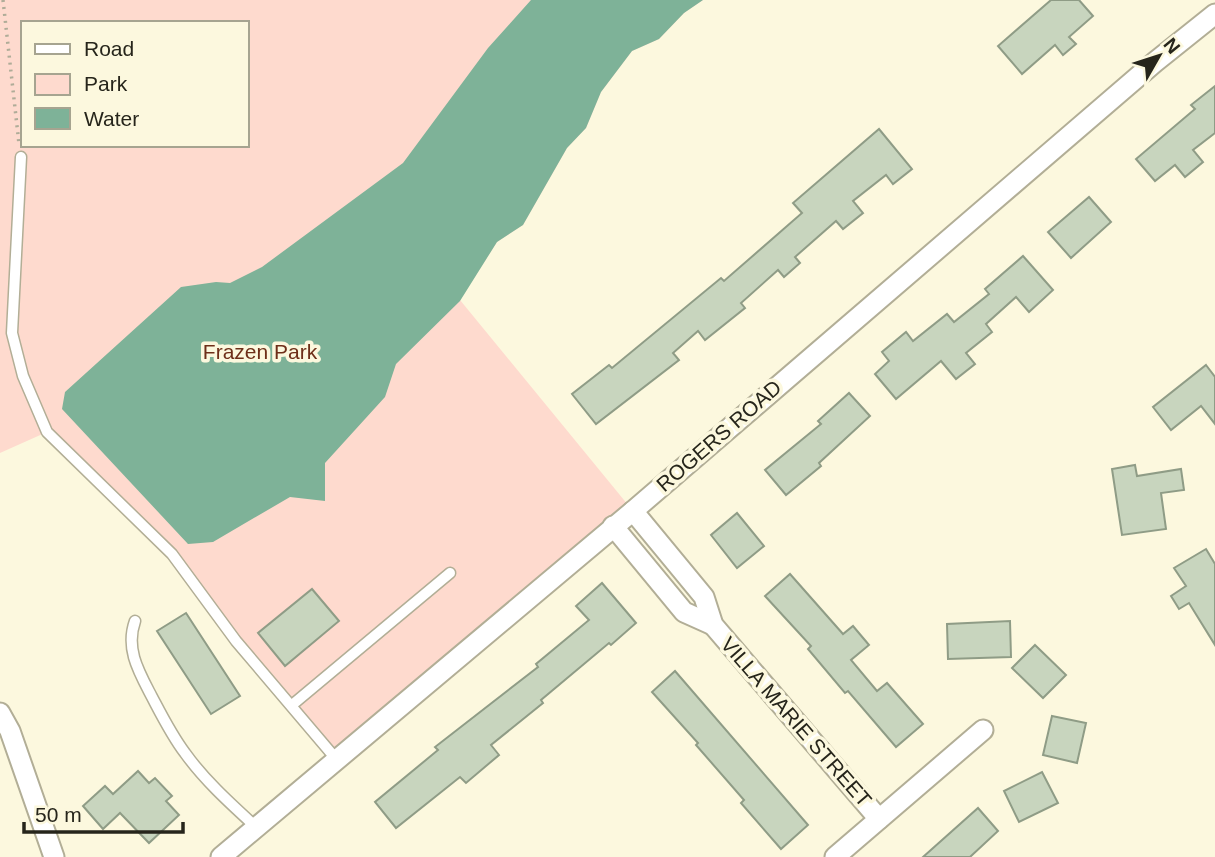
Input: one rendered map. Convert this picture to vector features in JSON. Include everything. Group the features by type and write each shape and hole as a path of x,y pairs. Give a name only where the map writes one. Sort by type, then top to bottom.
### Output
{"street":[{"name":"ROGERS ROAD","path":"221,857 632,511 1144,71 1215,14"},
{"name":"VILLA MARIE STREET","path":"632,511 704,597 713,625 879,819"},
{"name":"VILLA MARIE STREET","path":"613,527 684,612 713,625"},
{"path":"0,713 10,731 54,857"},
{"path":"835,857 983,730"}],"lane":[{"path":"21,157 12,333 23,376 47,432 172,554 236,641 337,760"},
{"path":"292,705 450,573"},
{"path":"135,621 131,633 131,649 140,675 174,738 204,776 257,828"}],"path":[{"path":"3,0 21,157"}],"green space":[{"name":"Frazen Park","path":"0,0 703,0 684,13 659,39 632,51 601,92 586,128 567,148 523,225 497,242 460,300 633,511 337,760 172,554 47,432 0,453"}],"water":[{"path":"531,0 703,0 684,13 659,39 632,51 601,92 586,128 567,148 523,225 497,242 460,301 396,364 385,397 325,463 325,501 290,497 213,542 188,544 62,409 65,392 181,287 216,282 230,283 262,267 403,163 488,48"}],"building":[{"path":"1051,0 1079,0 1093,16 1069,37 1076,44 1063,55 1055,45 1022,74 998,46"},
{"path":"1215,86 1215,133 1193,150 1203,162 1185,177 1175,165 1155,181 1136,159 1195,109 1191,105"},
{"path":"879,129 912,169 893,184 886,175 853,201 863,213 843,229 836,221 795,257 800,263 784,277 778,270 741,303 745,308 705,340 698,331 673,353 679,360 596,424 572,394 609,365 612,368 721,278 724,281 802,213 793,203"},
{"path":"1089,197 1111,222 1071,258 1048,232"},
{"path":"1023,256 1053,290 1029,312 1016,297 986,324 992,332 966,353 975,364 956,379 941,361 896,399 875,374 889,361 882,352 906,332 913,341 947,314 954,322 989,294 985,289"},
{"path":"1206,365 1215,377 1215,424 1201,406 1171,430 1153,407"},
{"path":"849,393 870,416 819,463 821,466 786,495 765,470 821,424 818,421"},
{"path":"1135,465 1137,476 1181,469 1184,490 1161,493 1166,529 1122,535 1112,469"},
{"path":"737,513 764,546 737,568 711,535"},
{"path":"1206,549 1215,564 1215,645 1189,603 1179,609 1171,596 1186,586 1174,568"},
{"path":"790,574 843,634 853,626 869,645 851,660 877,691 887,683 923,724 896,747 848,691 845,693 808,649 811,646 765,596"},
{"path":"602,583 636,623 541,700 543,703 491,745 499,755 466,783 460,777 396,828 375,802 438,750 435,747 538,667 536,664 589,620 576,606"},
{"path":"312,589 339,621 285,666 258,633"},
{"path":"186,613 240,696 211,714 157,631"},
{"path":"1010,621 1011,657 948,659 947,624"},
{"path":"1035,645 1066,675 1043,698 1012,668"},
{"path":"675,671 808,825 781,849 741,803 744,800 696,745 698,743 652,692"},
{"path":"1052,716 1086,723 1077,763 1043,755"},
{"path":"138,771 149,783 155,778 172,796 166,801 179,815 149,843 120,813 103,829 83,806 105,786 113,794"},
{"path":"1042,772 1058,803 1019,822 1004,791"},
{"path":"978,808 998,831 970,857 923,857"}]}
